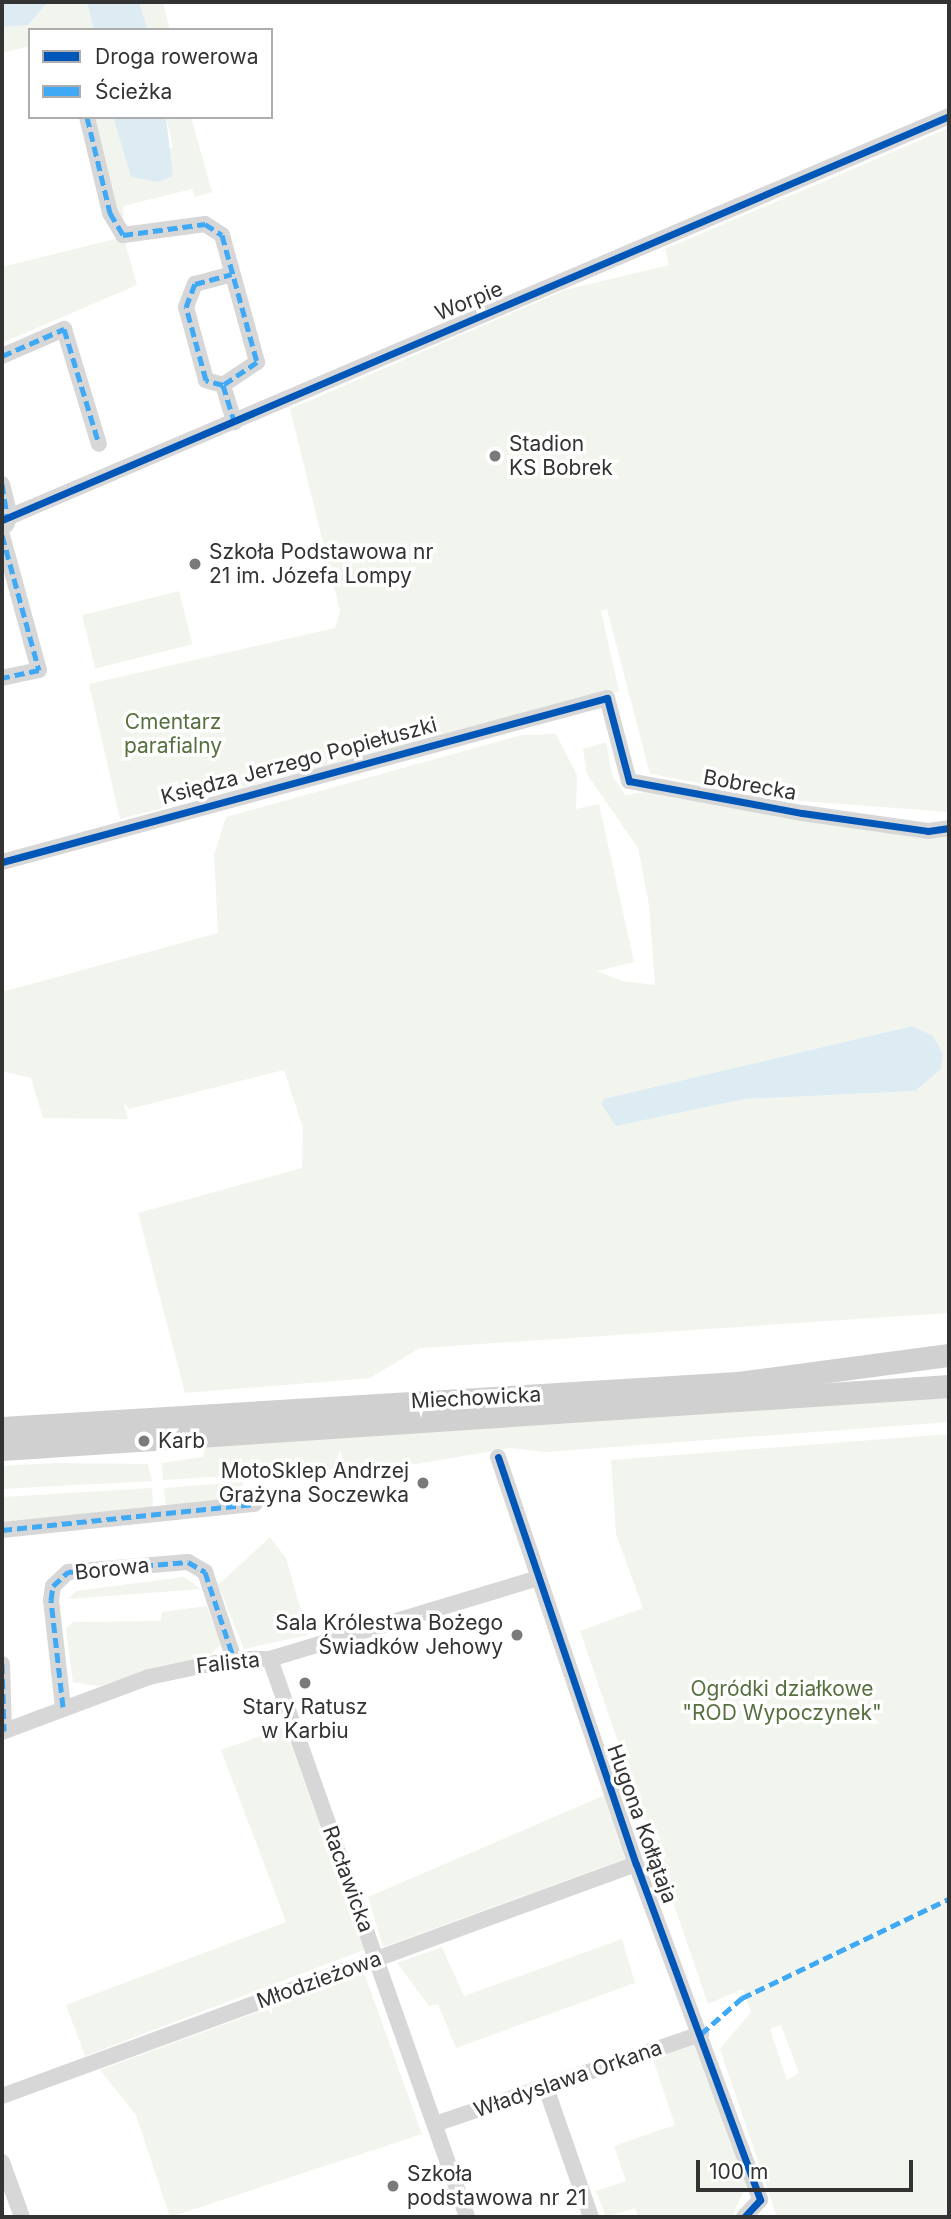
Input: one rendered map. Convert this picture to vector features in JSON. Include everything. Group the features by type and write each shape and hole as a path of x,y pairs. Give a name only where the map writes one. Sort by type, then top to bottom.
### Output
{"main road":[{"name":"Miechowicka","path":"2,1428 738,1383 949,1355"},
{"name":"Miechowicka","path":"2,1449 949,1386"}],"street":[{"name":"Worpie","path":"6,518 949,116"},
{"path":"87,119 110,214 123,235 205,224 222,235 257,362 223,385"},
{"path":"223,385 206,380 186,307 195,284 232,274"},
{"path":"2,356 64,329 99,444"},
{"path":"223,385 234,422"},
{"path":"2,484 6,518 2,534 39,670 2,678"},
{"name":"Bobrecka","path":"607,698 629,781 928,831 949,828"},
{"name":"Księdza Jerzego Popiełuszki","path":"2,862 607,698"},
{"name":"Hugona Kołłątaja","path":"498,1457 636,1864 701,2034 760,2200 744,2217"},
{"path":"2,1530 254,1504"},
{"name":"Borowa","path":"63,1707 51,1600 53,1586 68,1572 188,1562 205,1572 234,1659"},
{"name":"Falista","path":"3,1732 63,1707 149,1677 234,1659 270,1659 538,1578"},
{"name":"Racławicka","path":"270,1659 467,2217"},
{"path":"2,1664 3,1732"},
{"name":"Młodzieżowa","path":"2,2096 636,1864"},
{"name":"Władyslawa Orkana","path":"435,2124 701,2034"},
{"path":"546,2088 591,2217"},
{"path":"2,2162 22,2217"}],"green space":[{"path":"46,2 87,2 94,28 28,28 28,46 2,53 2,27 28,25"},
{"path":"139,2 163,2 170,28 147,28"},
{"path":"95,119 114,119 131,177 173,147 166,119 192,119 212,192 195,197 192,189 123,206 124,238 137,285 2,343 2,267 123,237"},
{"name":"Cmentarz parafialny","path":"949,128 949,812 801,801 650,774 607,609 601,611 619,691 120,819 89,684 335,628 340,611 290,409 565,290 669,265 665,249"},
{"path":"179,591 192,644 95,669 82,615"},
{"path":"556,734 577,775 576,809 599,804 634,962 597,971 622,981 655,985 649,905 638,848 587,774 583,749 606,742 612,775 625,795 648,792 949,832 949,1313 420,1348 370,1378 185,1393 138,1213 302,1168 303,1128 284,1070 129,1109 123,1102 128,1119 43,1118 31,1078 2,1071 2,992 218,933 214,855 226,817 522,735","holes":["912,1026 915,1091 745,1099 616,1126 603,1099"]},
{"path":"949,1393 949,1422 546,1452 510,1448 416,1464 163,1480 162,1463 203,1457 205,1445"},
{"name":"Ogródki działkowe \"ROD Wypoczynek\"","path":"949,1434 949,2217 777,2217 720,2049 751,2012 743,1989 708,2004 580,1631 643,1608 616,1534 611,1460","holes":["781,2025 799,2073 787,2080 770,2029"]},
{"path":"56,1463 148,1464 152,1481 2,1489 2,1466"},
{"path":"243,1482 244,1500 166,1509 164,1488"},
{"path":"152,1488 153,1509 2,1526 2,1497"},
{"path":"270,1537 286,1558 308,1635 244,1649 218,1585"},
{"path":"184,1577 201,1589 68,1599 76,1591"},
{"path":"207,1606 221,1644 208,1657 98,1686 73,1682 66,1629 73,1622 160,1621 162,1612"},
{"path":"285,1727 364,1950 85,2056 66,2005 286,1922 221,1750"},
{"path":"605,1795 625,1859 383,1947 368,1897"},
{"path":"622,1939 635,1983 456,2048 438,2004 429,2006 397,1963 442,1947 464,1996"},
{"path":"364,1973 422,2134 170,2217 136,2115 100,2070"},
{"path":"695,2045 747,2184 732,2217 638,2217 635,2208 606,2217 596,2191 626,2181 614,2146 675,2125 653,2059"}],"shaded area":[{"path":"2,2 47,3 28,25 2,27"},
{"path":"87,2 139,2 147,28 94,28"},
{"path":"114,119 166,119 173,176 158,182 131,177"},
{"path":"912,1026 933,1036 943,1054 941,1069 915,1091 745,1099 616,1126 602,1105 603,1099"}],"marked path":[{"path":"87,119 110,213 123,235 205,224 222,235 257,362 223,385 234,422"},
{"path":"223,385 206,380 186,307 195,284 232,274"},
{"path":"2,356 64,329 99,444"},
{"path":"2,484 8,521"},
{"path":"2,535 39,670 2,678"},
{"path":"2,1530 255,1504"},
{"path":"63,1707 51,1600 53,1586 68,1572 188,1562 205,1572 234,1659"},
{"path":"2,1664 4,1731"},
{"path":"701,2034 742,1998 949,1899"}],"cycle path":[{"path":"2,520 949,116"},
{"path":"2,862 607,698 629,781 802,813 928,831 949,828"},
{"path":"498,1457 636,1864 760,2200 744,2217"}],"place":[{"name":"Stadion KS Bobrek","path":"495,456"},
{"name":"Szkoła Podstawowa nr 21 im. Józefa Lompy","path":"195,564"},
{"name":"Karb","path":"144,1441"},
{"name":"MotoSklep Andrzej Grażyna Soczewka","path":"423,1483"},
{"name":"Sala Królestwa Bożego Świadków Jehowy","path":"517,1635"},
{"name":"Stary Ratusz w Karbiu","path":"305,1683"},
{"name":"Szkoła podstawowa nr 21","path":"393,2186"}]}
